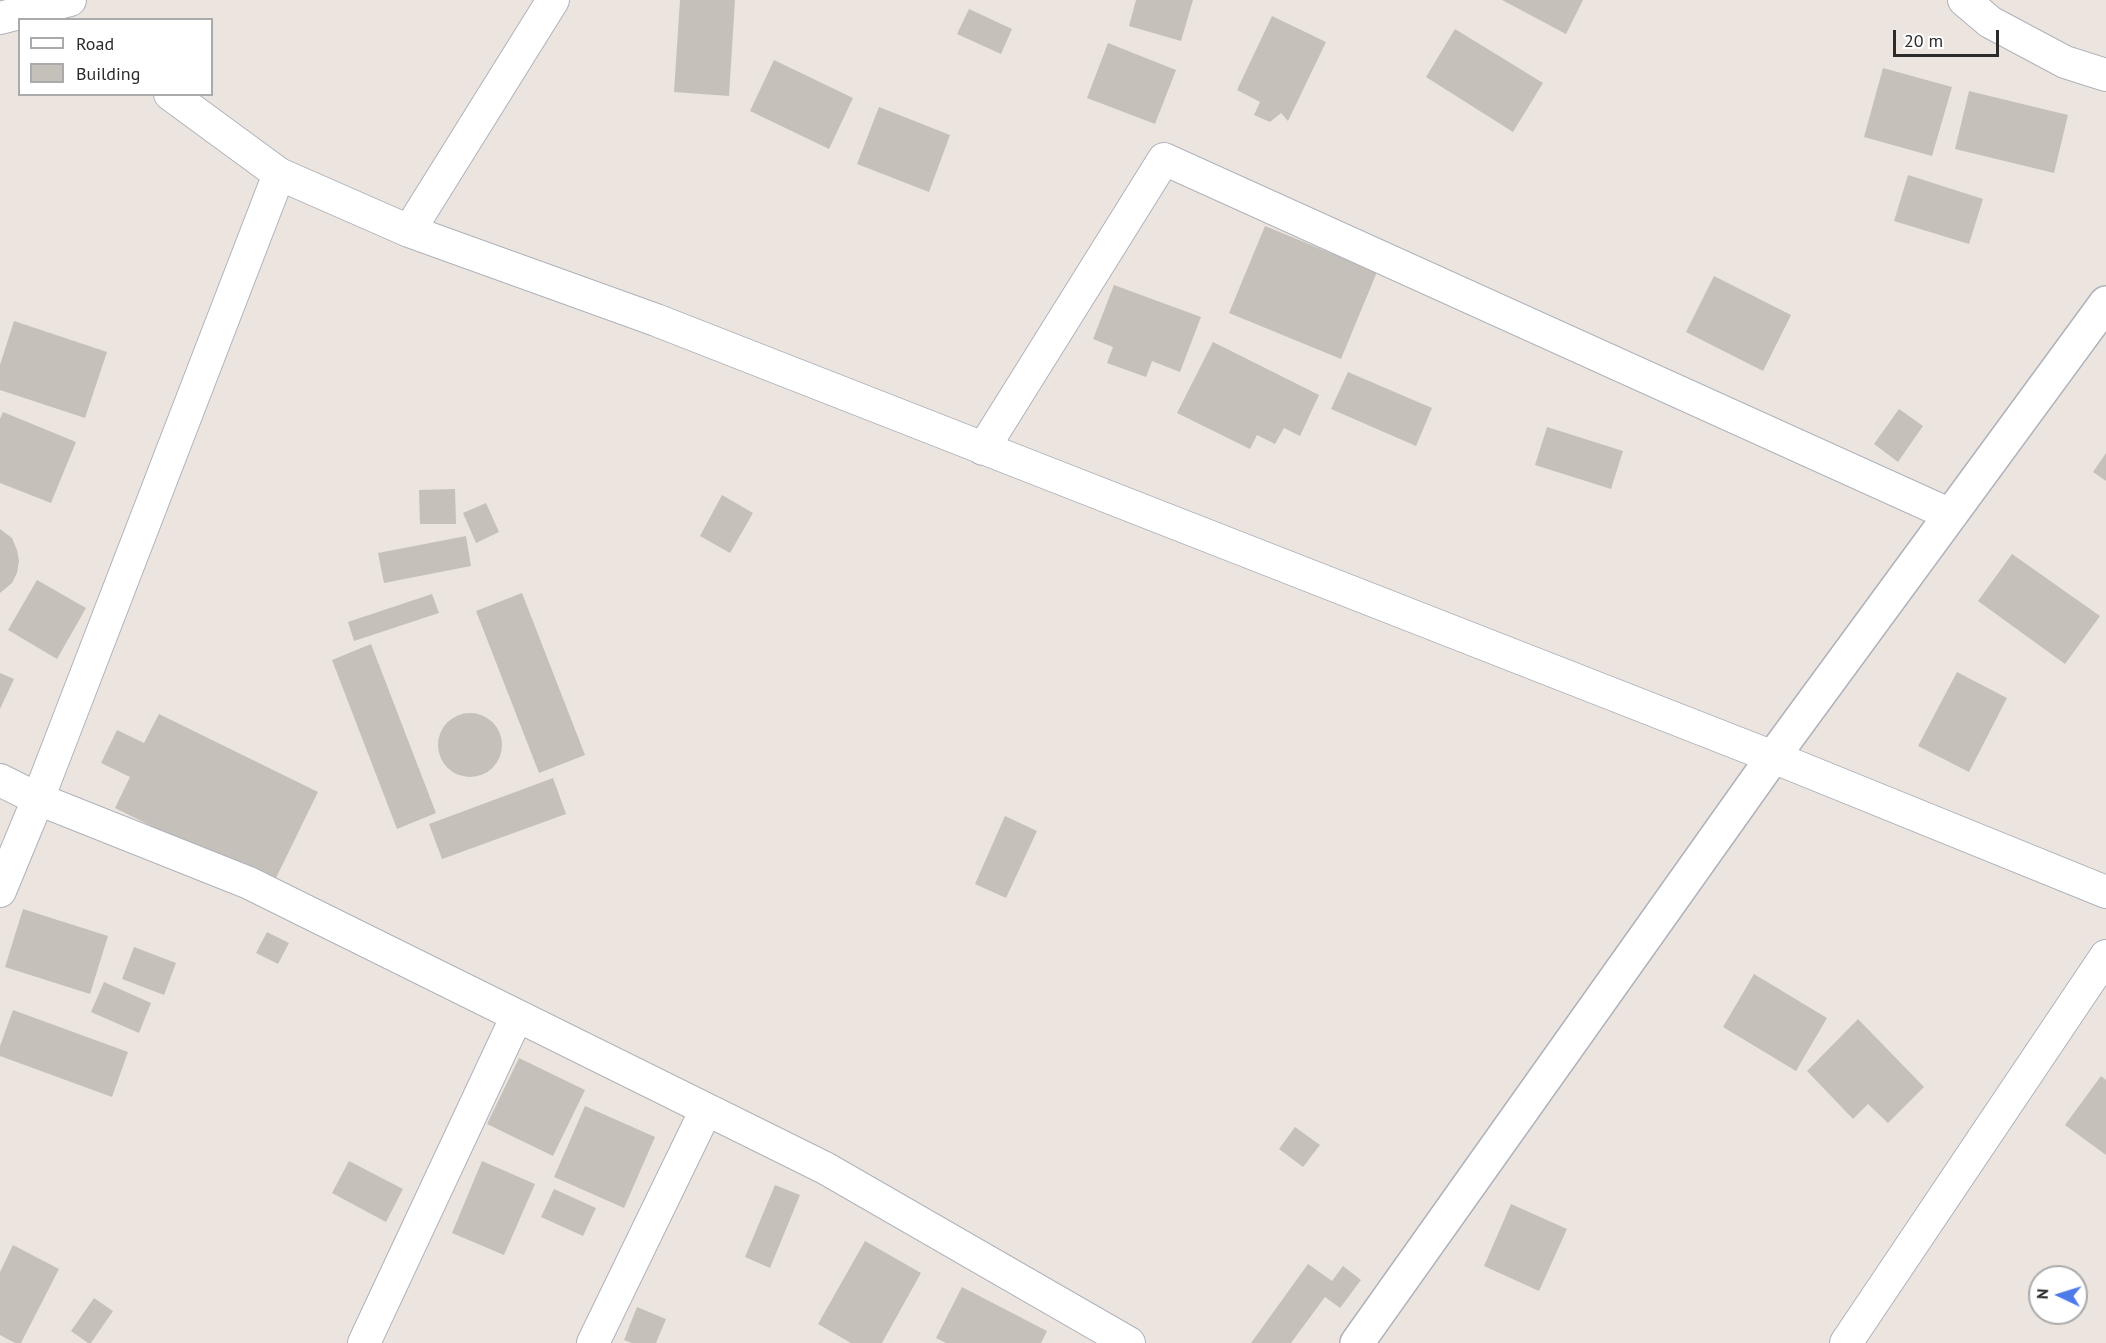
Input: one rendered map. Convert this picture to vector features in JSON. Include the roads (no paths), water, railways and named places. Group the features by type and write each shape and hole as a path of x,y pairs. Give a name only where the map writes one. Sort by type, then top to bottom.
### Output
{"street":[{"path":"409,231 553,0"},
{"path":"1964,0 1990,22 2056,57 2106,75"},
{"path":"0,18 62,9"},
{"path":"173,96 279,174 409,231 656,320 1773,757 2106,892"},
{"path":"983,449 1164,159 1951,515"},
{"path":"0,891 38,799 279,174"},
{"path":"1357,1343 1773,757 2106,303"},
{"path":"0,780 38,799 249,883 825,1168 1129,1343"},
{"path":"1846,1343 2106,956"},
{"path":"364,1343 517,1016"},
{"path":"593,1343 706,1110"}]}
